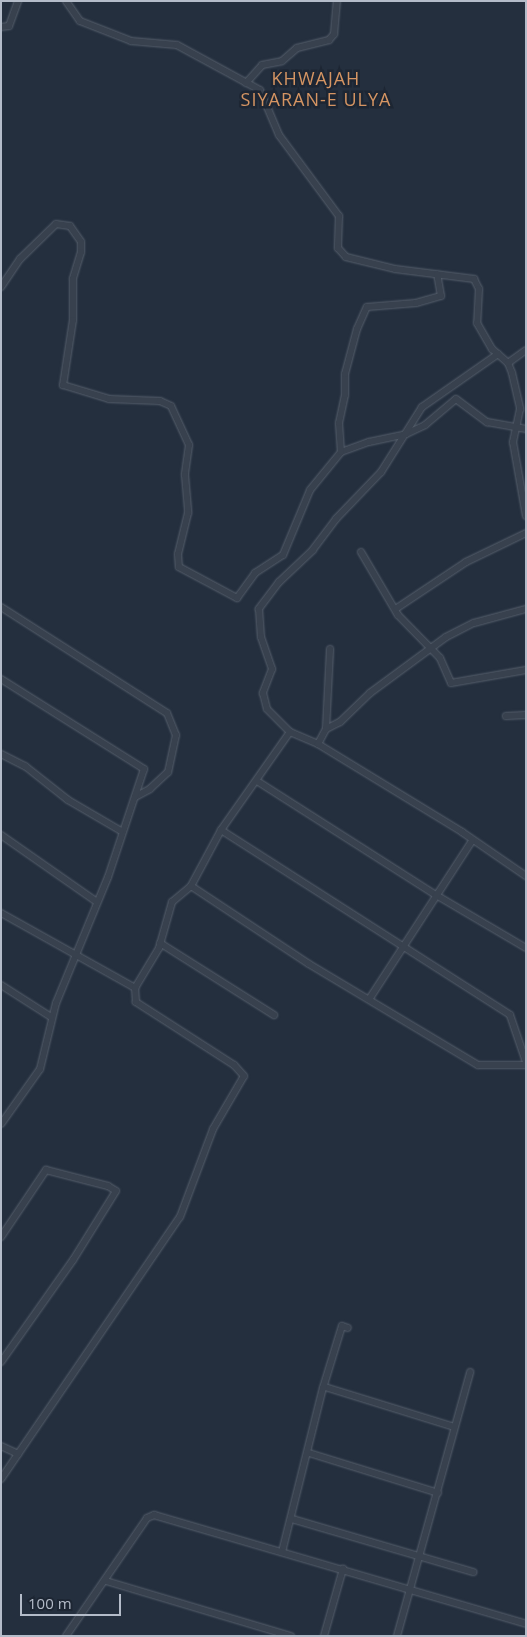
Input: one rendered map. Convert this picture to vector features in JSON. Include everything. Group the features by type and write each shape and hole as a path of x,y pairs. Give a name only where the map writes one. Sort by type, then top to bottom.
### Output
{"street":[{"path":"1,27 9,26 18,1"},
{"path":"66,1 80,21 131,41 177,45 260,90 279,135 339,216 338,248 346,257 395,269 474,279 479,289 476,323 498,354 508,363 520,409 518,429 513,442 526,516"},
{"path":"246,83 262,65 282,61 297,48 329,40 334,34 337,1"},
{"path":"1,287 20,259 56,224 70,226 81,242 81,252 72,279 73,320 63,385 109,399 160,401 171,406 189,445 185,475 188,513 178,554 180,567 237,598 254,573 283,555 310,490 341,452 369,442 406,434 425,425 456,399 487,422 526,429"},
{"path":"341,452 338,423 345,395 345,374 357,329 367,307 416,303 441,296 437,274"},
{"path":"508,363 526,350"},
{"path":"498,354 422,407 381,472 336,519 312,550 278,582 259,609 261,636 272,669 263,693 267,709 290,732 318,744 462,832 472,841 526,876"},
{"path":"397,608 466,562 526,533"},
{"path":"361,552 397,608 398,615 440,658 451,683 526,670"},
{"path":"1,608 167,713 176,735 168,772 134,797"},
{"path":"326,730 340,722 370,693 430,648 474,623 526,609"},
{"path":"318,744 326,730 330,649"},
{"path":"1,679 144,769 98,902 51,1017 40,1069 1,1124"},
{"path":"506,716 526,715"},
{"path":"1,1479 180,1217 213,1129 244,1076 234,1065 136,1002 135,988 160,943 172,902 191,886 221,830 290,732"},
{"path":"1,754 121,831"},
{"path":"257,780 436,895 526,948"},
{"path":"191,886 309,964 370,998 478,1065 526,1064 510,1015 221,830"},
{"path":"1,835 98,902"},
{"path":"370,998 472,841"},
{"path":"1,913 76,957 135,988"},
{"path":"160,943 274,1015"},
{"path":"1,985 51,1017"},
{"path":"1,1237 46,1170 108,1186 116,1191 73,1260 1,1362"},
{"path":"282,1552 342,1326 348,1328"},
{"path":"397,1636 470,1372"},
{"path":"325,1387 454,1427"},
{"path":"1,1446 18,1454"},
{"path":"309,1453 438,1493"},
{"path":"68,1635 147,1518 154,1515 526,1624"},
{"path":"292,1518 420,1554 473,1572"},
{"path":"324,1636 343,1569"},
{"path":"106,1581 290,1636"}],"district":[{"name":"KHWAJAH SIYARAN-E ULYA","path":"316,89"}]}
